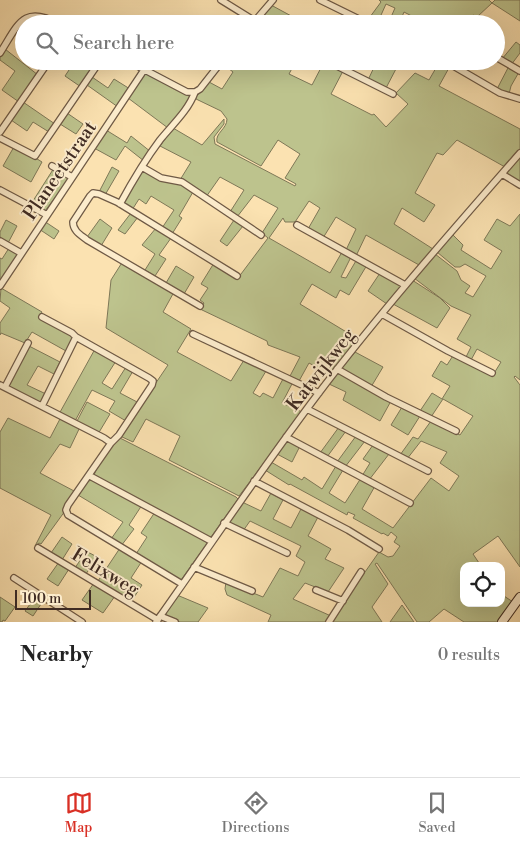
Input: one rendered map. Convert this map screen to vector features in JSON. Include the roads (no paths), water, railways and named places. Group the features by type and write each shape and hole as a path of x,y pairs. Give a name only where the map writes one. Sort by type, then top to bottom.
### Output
{"street":[{"path":"220,0 243,15"},
{"path":"260,15 273,0"},
{"path":"320,0 351,15"},
{"path":"0,53 15,30"},
{"path":"505,62 520,71"},
{"path":"0,132 43,70"},
{"path":"0,138 36,156 94,70"},
{"path":"144,70 186,92 195,92 200,89 215,70"},
{"name":"Planeetstraat","path":"0,286 144,70"},
{"path":"344,70 393,94"},
{"path":"461,70 500,93 520,99"},
{"path":"120,204 142,166 192,100 195,92"},
{"name":"Katwijkweg","path":"158,619 254,481 337,369 405,285 520,153"},
{"path":"52,166 72,177"},
{"path":"142,166 161,178 182,182 261,235"},
{"path":"502,174 520,185"},
{"path":"0,190 47,215"},
{"path":"200,306 87,240 73,227 75,218 93,194 99,194 120,204 237,276"},
{"path":"298,226 405,285"},
{"path":"0,241 22,252"},
{"path":"382,314 492,373"},
{"path":"42,317 153,381 152,386 119,435 111,443 66,510 68,514 182,584"},
{"path":"193,334 319,393"},
{"path":"42,406 76,337"},
{"path":"28,343 2,386 111,443"},
{"path":"337,369 386,397 456,431"},
{"path":"307,409 428,471"},
{"path":"286,437 410,503"},
{"path":"90,476 211,542"},
{"path":"254,481 348,530 379,549"},
{"path":"224,523 286,553"},
{"name":"Felixweg","path":"38,548 158,619 175,622"},
{"path":"194,567 252,591"},
{"path":"328,622 361,572"},
{"path":"14,578 82,622"},
{"path":"316,590 342,602"},
{"path":"502,622 520,597"}]}
